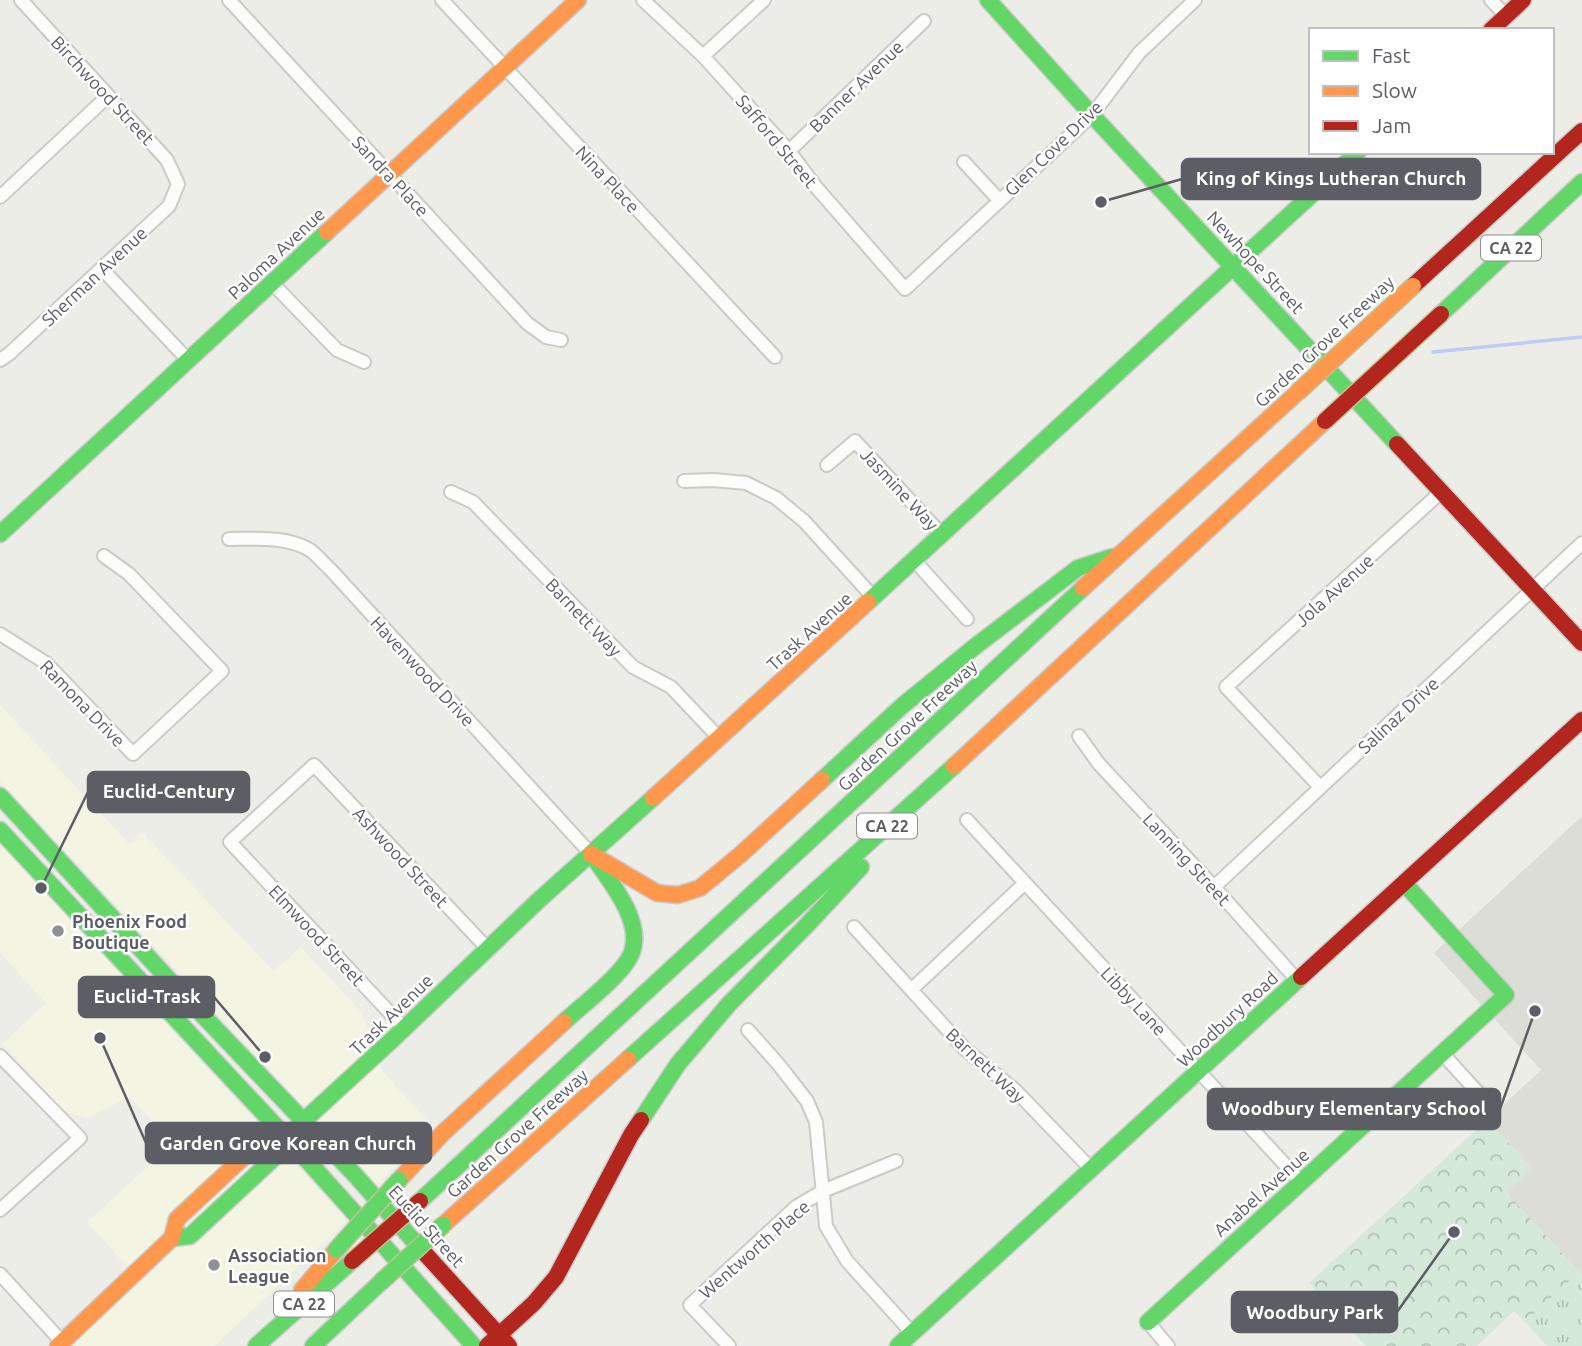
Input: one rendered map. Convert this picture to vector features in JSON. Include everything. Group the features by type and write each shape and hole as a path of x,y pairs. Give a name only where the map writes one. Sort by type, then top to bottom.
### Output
{"main road":[{"name":"Paloma Avenue","path":"0,534 578,0"},
{"name":"Newhope Street","path":"988,0 1582,643"},
{"path":"1493,28 1523,0"},
{"name":"Garden Grove Freeway","path":"255,1346 420,1201 1118,555 1582,131"},
{"name":"Trask Avenue","path":"60,1344 172,1238 190,1236 275,1157 286,1137 487,948 874,598 1356,154"},
{"name":"Garden Grove Freeway","path":"313,1346 443,1225 957,763 1582,182"},
{"path":"591,854 657,893 678,895 700,888 777,822 902,706 967,653 1078,568 1118,555"},
{"name":"Woodbury Road","path":"898,1346 1582,720"},
{"path":"499,1342 556,1277 631,1135 678,1064 729,1004 807,926 957,763"},
{"name":"Euclid Street","path":"4,806 303,1121 499,1342"},
{"path":"0,830 286,1137 474,1346"},
{"path":"255,1346 336,1250 444,1132 615,975 633,950 632,927 627,907 591,854"},
{"name":"Anabel Avenue","path":"1148,1322 1506,995 1404,883"}],"street":[{"name":"Birchwood Street","path":"21,0 167,160 178,184"},
{"name":"Sandra Place","path":"229,0 527,323 546,337 561,340"},
{"name":"Nina Place","path":"442,0 775,357"},
{"name":"Safford Street","path":"643,0 704,56 789,151 816,187 905,289"},
{"path":"704,56 764,0"},
{"path":"1491,0 1506,16"},
{"name":"Glen Cove Drive","path":"905,289 1092,115 1139,53 1186,3"},
{"name":"Banner Avenue","path":"789,151 924,21"},
{"path":"0,197 108,96"},
{"path":"964,162 999,200"},
{"name":"Sherman Avenue","path":"0,360 102,270 169,206 178,184"},
{"path":"102,270 188,360"},
{"path":"272,283 337,350 363,362"},
{"name":"Jasmine Way","path":"827,465 855,441 942,535"},
{"path":"684,481 746,483 776,498 804,521 874,598"},
{"name":"Barnett Way","path":"451,492 473,502 633,667 671,687 720,738"},
{"name":"Jola Avenue","path":"1320,787 1226,687 1441,492"},
{"name":"Havenwood Drive","path":"229,539 289,542 310,551 330,569 591,854"},
{"name":"Salinaz Drive","path":"1214,887 1582,543"},
{"name":"Ramona Drive","path":"0,634 46,663 132,754 222,671 129,574 104,556"},
{"path":"914,560 967,619"},
{"name":"Lanning Street","path":"1079,736 1099,764 1297,980"},
{"name":"Elmwood Street","path":"314,765 230,842 404,1028"},
{"name":"Ashwood Street","path":"314,765 487,948"},
{"name":"Libby Lane","path":"967,820 1301,1182"},
{"path":"911,990 1025,883"},
{"name":"Barnett Way","path":"854,927 965,1049 1016,1091 1092,1170"},
{"path":"748,1030 807,1101 816,1122 826,1226 847,1261 912,1333"},
{"path":"1443,1053 1491,1107"},
{"path":"0,1055 80,1138 0,1210"},
{"name":"Wentworth Place","path":"729,1346 690,1305 796,1207 823,1191 896,1161"},
{"path":"0,1274 60,1344"},
{"path":"1148,1322 1168,1346"}],"shaded area":[{"path":"0,705 129,844 142,832 273,971 301,947 362,1013 382,1071 433,1127 377,1185 0,781"},
{"path":"1582,816 1582,1275 1506,1192 1532,1168 1487,1120 1541,1070 1434,953"},
{"path":"0,843 347,1220 215,1346 54,1346 132,1272 87,1222 150,1165 153,1122 130,1097 87,1118 65,1112 2,1044 46,1003 0,953"}],"green space":[{"path":"1487,1120 1532,1168 1506,1192 1579,1272 1525,1322 1514,1311 1477,1346 1366,1346 1309,1283"},
{"path":"1579,1272 1582,1275 1582,1346 1547,1346 1525,1322"}],"waterway":[{"path":"1433,352 1582,337"}],"traffic: fast":[{"path":"988,0 1397,444"},
{"path":"868,602 1356,154"},
{"path":"1441,314 1582,182"},
{"path":"0,534 327,232"},
{"path":"822,780 902,706 977,645 1078,568 1112,557"},
{"path":"420,1201 1083,588"},
{"path":"628,1059 954,766"},
{"path":"0,796 420,1248"},
{"path":"172,1238 190,1236 275,1157 286,1137 540,899 653,798"},
{"path":"0,830 298,1150 474,1346"},
{"path":"564,1022 621,970 632,952 634,940 629,915 617,891 595,859"},
{"path":"641,1120 678,1064 729,1004 861,867"},
{"path":"1148,1322 1506,995 1404,883"},
{"path":"898,1346 1301,977"},
{"path":"336,1250 399,1180"},
{"path":"381,1282 443,1225"},
{"path":"256,1346 352,1261"},
{"path":"313,1346 381,1282"}],"traffic: slow":[{"path":"327,232 578,0"},
{"path":"1298,392 1413,286"},
{"path":"1083,588 1298,392"},
{"path":"954,766 1325,421"},
{"path":"653,798 868,602"},
{"path":"591,854 657,893 678,895 700,888 822,780"},
{"path":"399,1180 444,1132 564,1022"},
{"path":"443,1225 628,1059"},
{"path":"58,1346 172,1238 177,1219 261,1141 286,1137"},
{"path":"302,1290 336,1250"}],"traffic: jam":[{"path":"1493,28 1523,0"},
{"path":"1413,286 1582,131"},
{"path":"1325,421 1441,314"},
{"path":"1397,444 1582,643"},
{"path":"1301,977 1582,720"},
{"path":"487,1346 534,1303 556,1277 641,1120"},
{"path":"352,1261 420,1201"},
{"path":"420,1248 509,1346"}],"place":[{"name":"King of Kings Lutheran Church","path":"1101,202"},
{"name":"Euclid-Century","path":"41,888"},
{"name":"Phoenix Food Boutique","path":"58,931"},
{"name":"Woodbury Elementary School","path":"1535,1011"},
{"name":"Garden Grove Korean Church","path":"100,1038"},
{"name":"Euclid-Trask","path":"265,1057"},
{"name":"Woodbury Park","path":"1454,1232"},
{"name":"Association League","path":"214,1265"}]}
